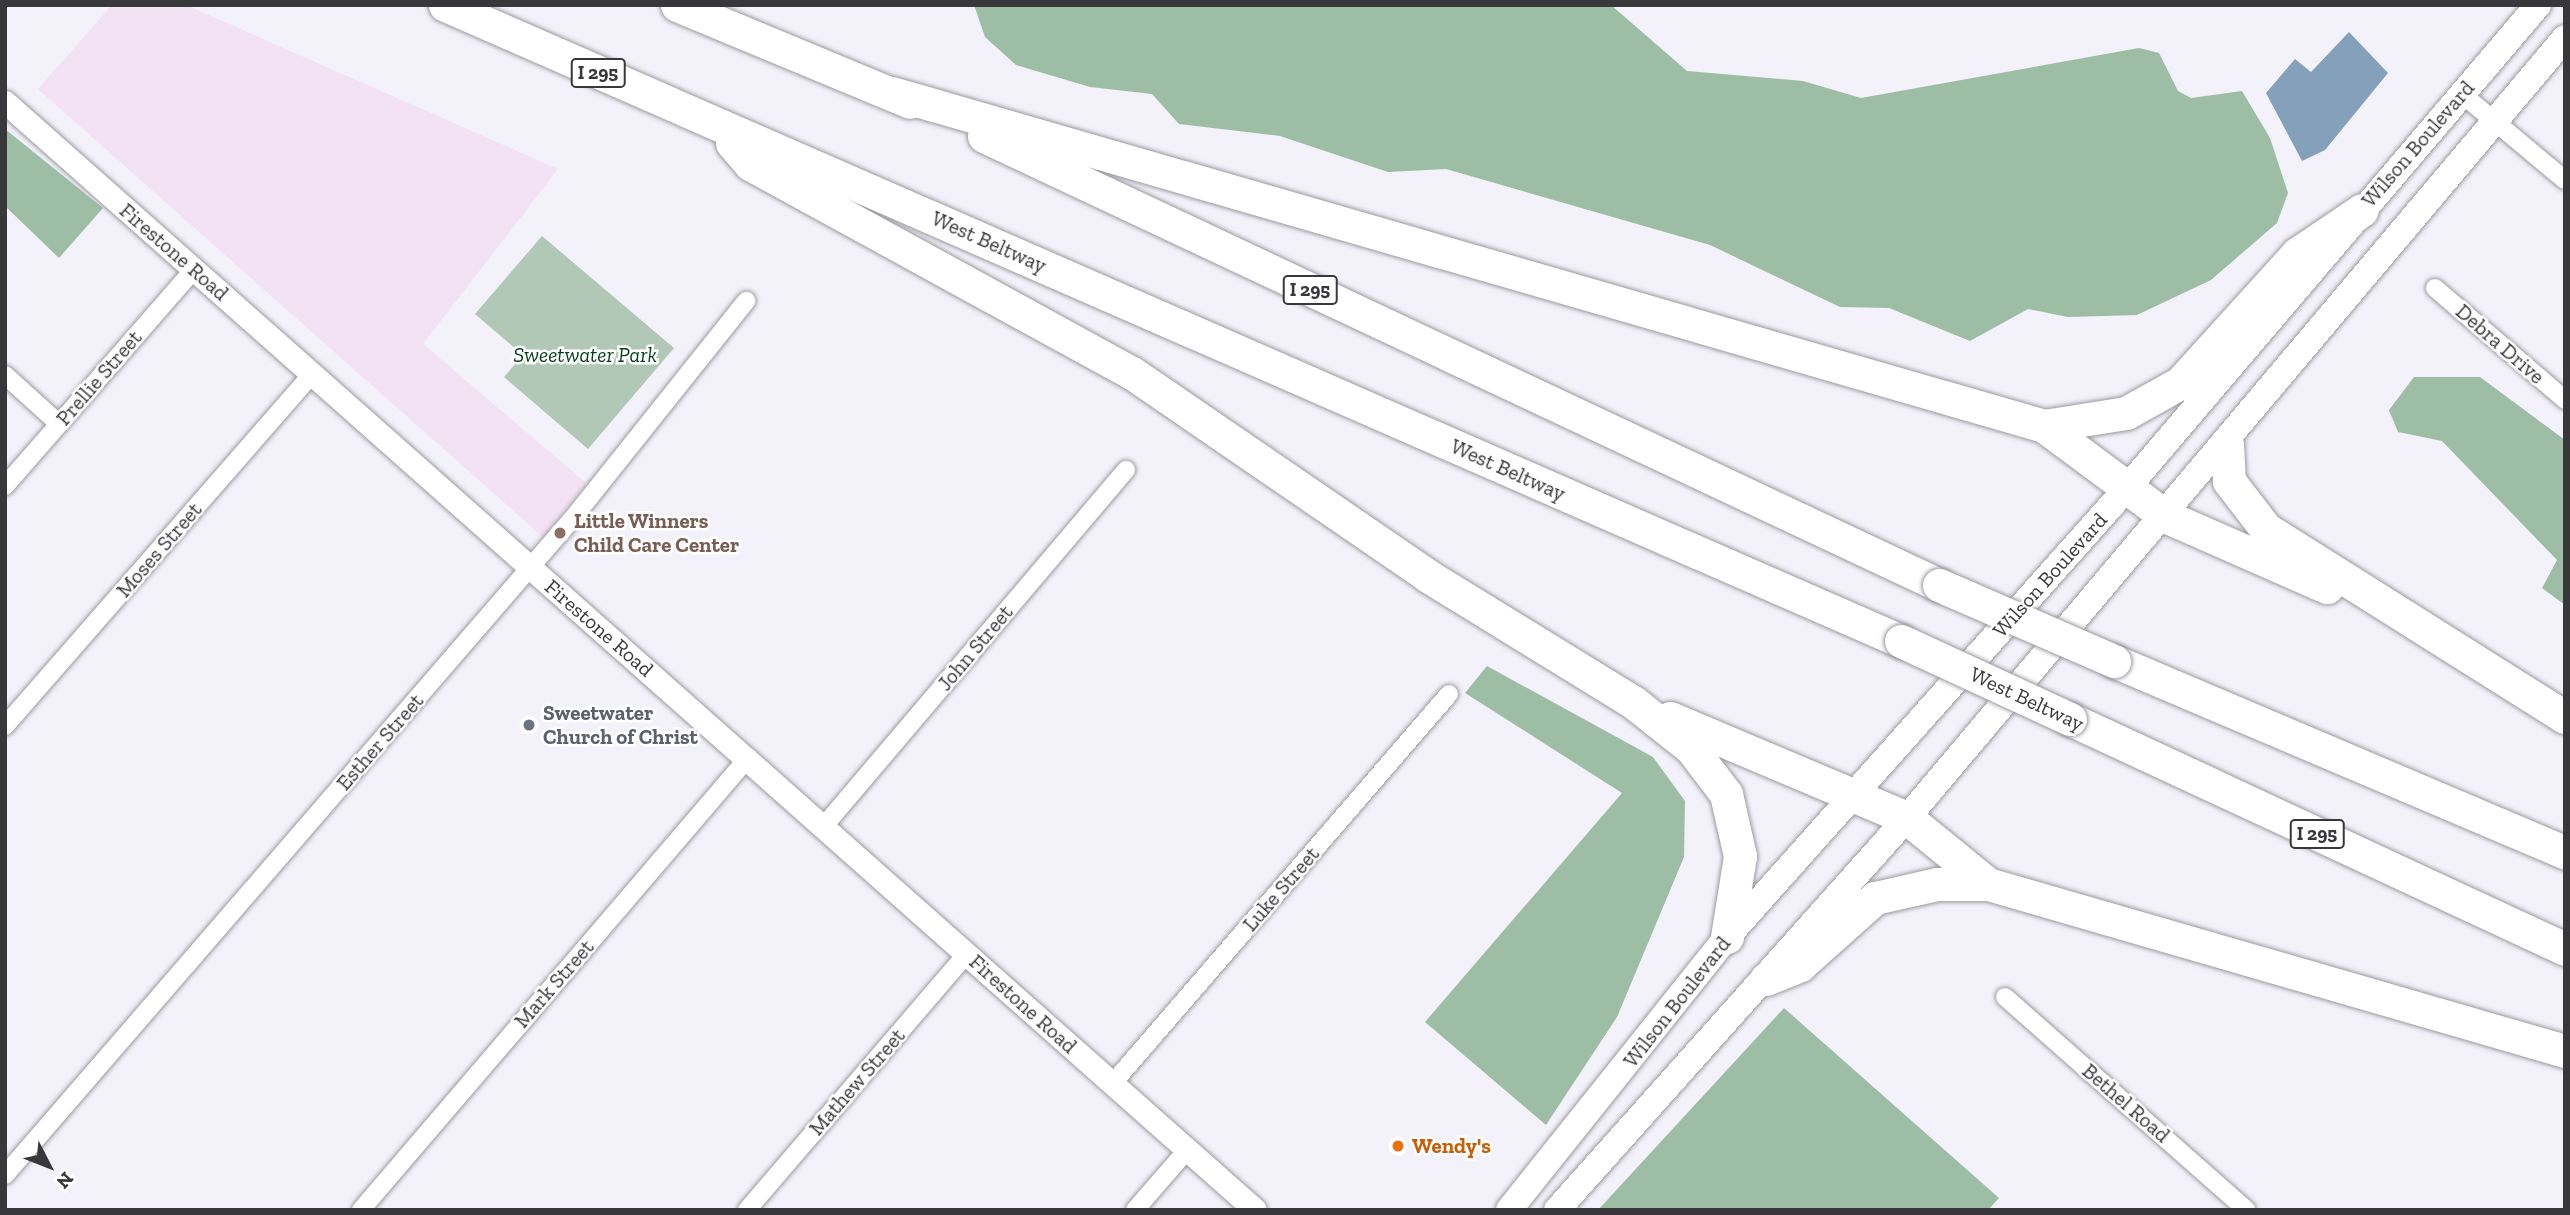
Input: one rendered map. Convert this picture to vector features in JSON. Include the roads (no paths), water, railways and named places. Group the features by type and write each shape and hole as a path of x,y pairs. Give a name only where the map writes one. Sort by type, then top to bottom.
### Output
{"highway":[{"name":"West Beltway","path":"445,5 1900,641 2565,949"},
{"name":"I 295","path":"677,5 892,93 1939,585 2565,852"},
{"path":"892,93 2044,426 2165,516 2408,618"},
{"path":"720,127 750,164 1132,373 1428,576 1633,702 1691,748 1727,794 1740,856 1727,937"},
{"path":"2044,426 2126,413 2180,383 2297,254 2361,210"},
{"path":"2227,444 2229,481 2266,529 2565,717"},
{"path":"1633,702 1908,818 1987,884"},
{"path":"1766,979 1800,965 1875,898 1937,884 1987,884 2565,1051"}],"main road":[{"name":"Wilson Boulevard","path":"1509,1210 1727,937 2127,488 2538,5"},
{"name":"Wilson Boulevard","path":"1557,1210 1908,818 2227,444 2565,38"}],"street":[{"path":"2462,94 2565,180"},
{"name":"Firestone Road","path":"5,102 1255,1210"},
{"name":"Prellie Street","path":"5,486 194,269"},
{"name":"Debra Drive","path":"2435,288 2565,400"},
{"name":"Esther Street","path":"5,1175 530,568 746,301"},
{"name":"Moses Street","path":"5,726 312,374"},
{"path":"5,375 59,424"},
{"name":"John Street","path":"824,827 1126,470"},
{"name":"Luke Street","path":"1113,1083 1449,694"},
{"name":"Mark Street","path":"361,1210 747,759"},
{"name":"Mathew Street","path":"747,1210 967,953"},
{"name":"Bethel Road","path":"2005,997 2247,1210"},
{"path":"1135,1210 1187,1150"}],"water":[{"path":"2349,32 2388,73 2325,150 2302,161 2266,93 2295,59 2311,72"}],"place":[{"name":"Little Winners Child Care Center","path":"560,533"},
{"name":"Sweetwater Church of Christ","path":"529,725"},
{"name":"Wendy's","path":"1398,1146"}],"park label":[{"name":"Sweetwater Park","path":"585,355"}]}
